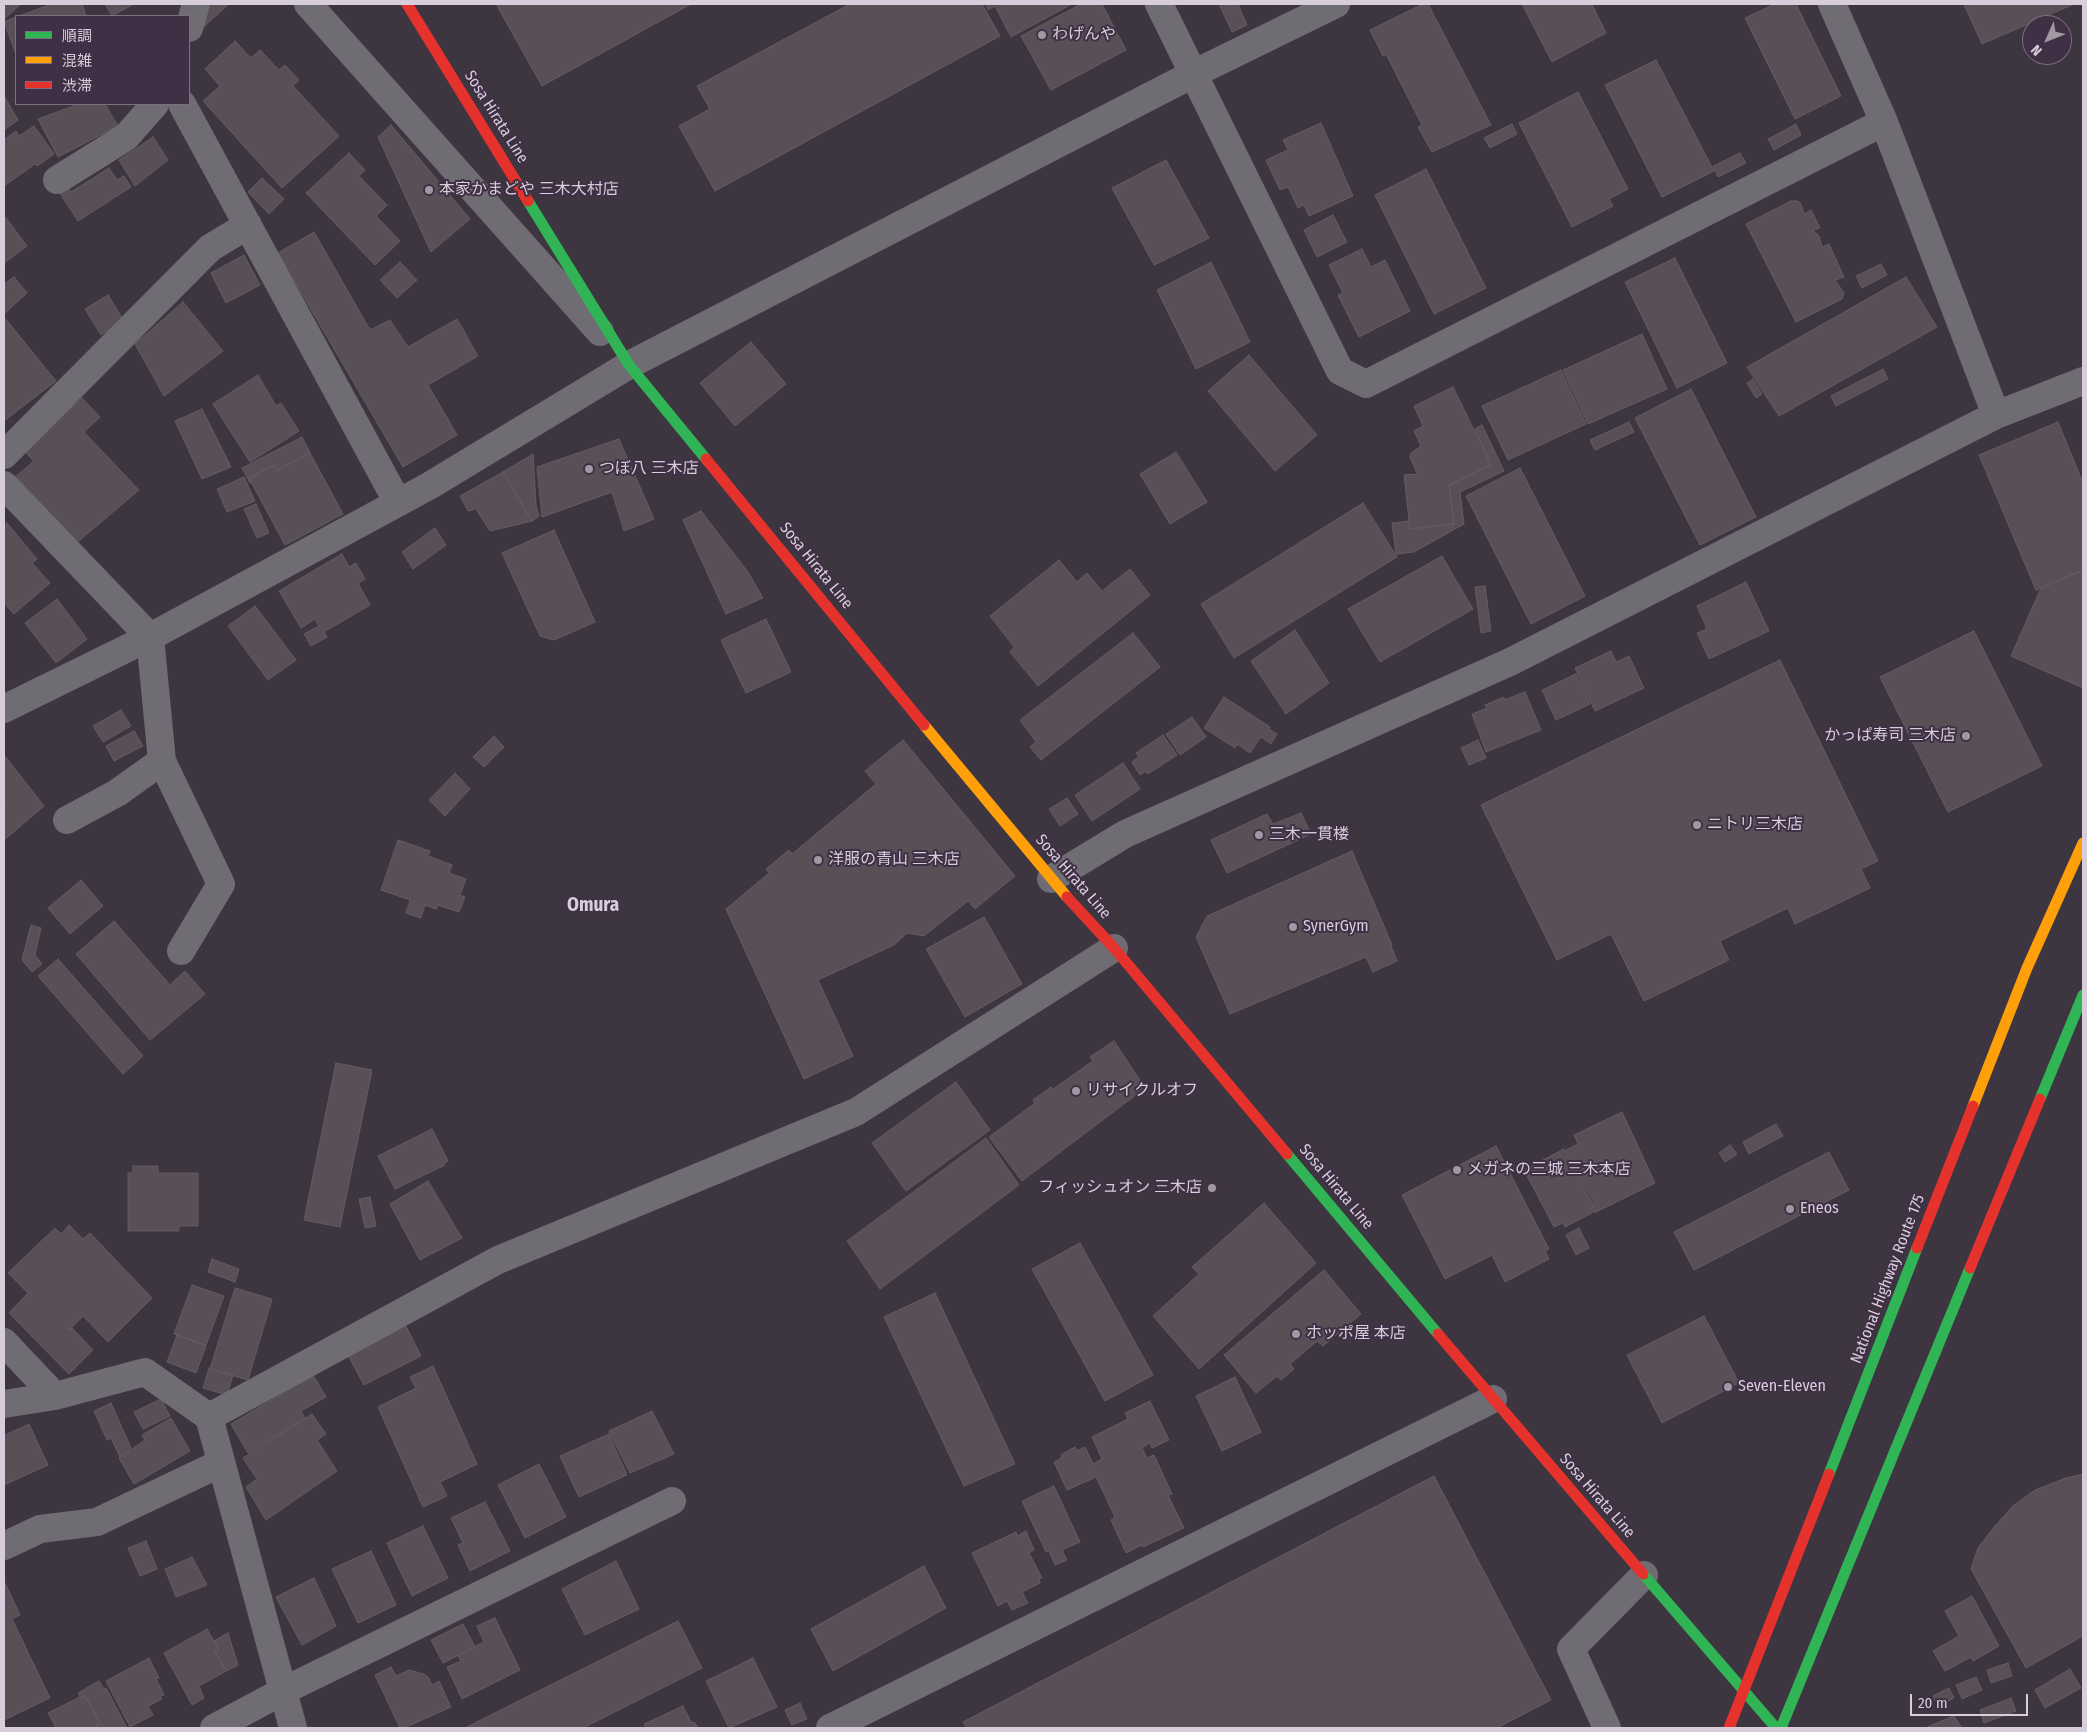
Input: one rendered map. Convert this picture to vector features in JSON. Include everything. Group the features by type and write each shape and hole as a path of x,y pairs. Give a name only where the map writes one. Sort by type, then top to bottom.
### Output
{"main road":[{"name":"Sosa Hirata Line","path":"407,4 629,365 1051,879 1114,948 1493,1399 1776,1728"},
{"name":"National Highway Route 175","path":"1729,1728 2027,968 2083,844"},
{"path":"1781,1728 2083,995"}],"street":[{"path":"190,25 196,4"},
{"path":"308,4 629,365"},
{"path":"1159,4 1340,371 1366,384 1884,122"},
{"path":"4,709 150,637 430,486 629,365 1193,74 1336,4"},
{"path":"1832,4 1884,122 1996,416"},
{"path":"57,180 126,137 154,105"},
{"path":"183,105 398,503"},
{"path":"4,455 210,248 248,225"},
{"path":"1051,879 1125,834 1510,662 1996,416 2083,381"},
{"path":"4,485 150,637 162,761 221,884 181,951"},
{"path":"68,820 116,793 162,761"},
{"path":"209,1416 498,1260 856,1112 1114,948"},
{"path":"4,1342 55,1396"},
{"path":"4,1404 55,1396 145,1372 209,1416 293,1728"},
{"path":"847,1725 1493,1399"},
{"path":"4,1546 40,1529 97,1522 221,1463"},
{"path":"214,1728 283,1691 672,1501"},
{"path":"1607,1728 1571,1649 1644,1575"}],"building":[{"path":"4,4 19,4 20,5 4,19"},
{"path":"52,4 82,4 86,15 22,15"},
{"path":"105,4 134,4 114,15 111,15"},
{"path":"202,4 229,4 198,32"},
{"path":"496,4 691,4 542,86"},
{"path":"850,4 982,4 1000,36 715,191 679,126 710,109 697,86"},
{"path":"986,4 1072,4 1011,37 995,6 988,10"},
{"path":"1081,4 1102,4 1126,50 1051,90 1021,36"},
{"path":"1219,4 1238,4 1247,25 1232,32"},
{"path":"1423,4 1428,4 1491,125 1432,152 1418,127 1422,125 1386,54 1383,56 1370,30"},
{"path":"1522,4 1592,4 1606,33 1552,62"},
{"path":"1775,4 1796,4 1841,96 1795,119 1745,18"},
{"path":"1964,4 2074,4 2049,15 2022,15 2022,27 1982,44"},
{"path":"15,17 15,51 4,22"},
{"path":"235,41 251,58 260,50 279,70 285,65 299,80 293,86 339,136 282,188 203,101 220,86 205,69"},
{"path":"1656,60 1714,171 1662,197 1605,85"},
{"path":"1578,92 1628,189 1609,199 1613,206 1572,227 1519,123"},
{"path":"4,96 18,120 4,130"},
{"path":"76,105 106,105 118,126 58,157 38,119"},
{"path":"1321,123 1353,196 1309,216 1304,205 1298,208 1288,187 1280,190 1266,160 1288,150 1283,140"},
{"path":"1512,124 1517,134 1490,148 1484,138"},
{"path":"1796,124 1801,135 1774,150 1768,139"},
{"path":"391,125 470,219 431,252 378,137"},
{"path":"34,126 54,154 37,166 35,164 4,186 4,140 16,131 19,136"},
{"path":"153,137 168,160 135,186 119,160"},
{"path":"349,153 365,170 359,176 387,205 376,216 400,241 375,265 306,193"},
{"path":"1740,153 1746,163 1718,177 1713,166"},
{"path":"1166,160 1209,238 1154,265 1112,188"},
{"path":"109,168 117,180 124,176 131,187 78,221 57,189 66,184 71,192"},
{"path":"1426,169 1486,288 1434,314 1375,195"},
{"path":"262,178 284,199 269,214 248,192"},
{"path":"1791,201 1798,201 1801,204 1804,214 1811,210 1820,228 1813,230 1819,236 1822,247 1829,244 1844,277 1835,280 1844,293 1842,299 1796,322 1746,224"},
{"path":"1333,215 1347,242 1317,257 1304,230"},
{"path":"6,218 27,246 4,263 4,219"},
{"path":"314,232 370,330 390,320 408,347 457,319 478,356 428,385 457,435 403,467 278,253"},
{"path":"1362,249 1371,267 1385,260 1410,311 1359,337 1338,295 1343,293 1329,265"},
{"path":"244,255 260,285 226,303 211,273"},
{"path":"1675,258 1727,363 1677,388 1625,282"},
{"path":"400,262 417,280 397,298 380,280"},
{"path":"1211,262 1250,342 1196,369 1157,290"},
{"path":"1881,264 1887,275 1862,288 1856,276"},
{"path":"14,277 27,293 4,314 4,284"},
{"path":"1906,277 1937,327 1779,416 1747,367"},
{"path":"108,295 124,321 101,335 85,309"},
{"path":"183,302 223,351 164,396 135,344"},
{"path":"4,317 56,381 4,421"},
{"path":"1642,334 1667,389 1588,424 1563,370"},
{"path":"751,342 786,384 735,426 700,383"},
{"path":"1249,355 1317,435 1275,471 1208,391"},
{"path":"1883,369 1888,379 1836,406 1831,396"},
{"path":"1561,370 1586,424 1508,460 1482,406"},
{"path":"258,375 276,406 281,403 299,431 250,462 213,404"},
{"path":"1753,379 1762,394 1756,398 1747,383"},
{"path":"1453,387 1491,465 1449,485 1454,524 1410,529 1404,475 1417,474 1410,457 1411,453 1421,446 1414,431 1423,426 1414,406"},
{"path":"1691,389 1756,517 1700,545 1635,418"},
{"path":"82,398 100,417 84,432 139,490 74,545 13,479 34,461 24,451"},
{"path":"202,409 231,467 202,479 175,421"},
{"path":"1629,422 1634,432 1595,450 1590,440"},
{"path":"2058,422 2083,483 2083,570 2036,590 1979,455"},
{"path":"1482,425 1504,471 1460,492 1464,524 1414,552 1396,554 1392,523 1409,521 1410,529 1454,524 1449,485 1491,465 1475,429"},
{"path":"302,437 310,453 278,470 275,465 249,478 252,482 250,483 242,468"},
{"path":"619,439 654,519 624,531 612,492 542,517 537,467"},
{"path":"1176,452 1207,502 1170,524 1140,474"},
{"path":"310,453 343,514 285,545 249,478 275,465 278,470"},
{"path":"533,454 536,505 539,516 532,521 503,472"},
{"path":"1520,468 1585,596 1531,624 1466,496"},
{"path":"503,472 532,521 490,531 476,509 468,511 460,496"},
{"path":"244,477 255,501 227,512 217,489"},
{"path":"1363,503 1397,557 1234,658 1201,604"},
{"path":"256,504 269,533 257,538 244,509"},
{"path":"701,511 748,572 763,598 726,614 683,520"},
{"path":"7,523 37,559 32,563 50,583 14,614 4,603 4,526"},
{"path":"435,528 446,545 413,569 402,552"},
{"path":"554,530 595,622 554,640 540,636 502,553"},
{"path":"342,554 349,567 356,563 365,579 358,583 370,605 324,632 327,637 311,646 304,634 319,626 315,619 301,628 279,591"},
{"path":"1442,556 1473,609 1380,662 1348,609"},
{"path":"1059,560 1077,582 1087,573 1102,591 1130,569 1150,595 1038,686 1010,652 1014,647 990,616"},
{"path":"2083,570 2083,688 2011,656 2041,588"},
{"path":"1746,582 1769,631 1709,659 1697,633 1707,629 1697,606"},
{"path":"1485,586 1491,631 1481,633 1475,587"},
{"path":"57,599 87,639 56,663 25,623"},
{"path":"255,606 296,660 268,680 228,626"},
{"path":"766,619 791,672 746,693 721,640"},
{"path":"1295,630 1329,683 1286,714 1251,661"},
{"path":"1974,631 2042,766 1948,812 1880,677"},
{"path":"1133,633 1160,667 1041,760 1030,747 1036,742 1020,720"},
{"path":"1611,651 1616,662 1629,656 1644,688 1595,711 1575,668"},
{"path":"1780,660 1878,861 1861,869 1870,888 1795,924 1788,908 1720,941 1729,960 1644,1001 1611,934 1557,960 1481,805"},
{"path":"1576,674 1590,704 1556,720 1542,690"},
{"path":"1525,692 1541,730 1486,752 1472,714 1487,708 1485,705 1504,697 1504,700"},
{"path":"1224,697 1270,727 1269,729 1277,734 1271,744 1261,737 1250,753 1237,744 1235,748 1204,728"},
{"path":"121,710 131,726 103,742 93,726"},
{"path":"1192,717 1206,737 1180,755 1166,734"},
{"path":"134,731 143,746 114,761 106,746"},
{"path":"1163,735 1177,755 1148,774 1146,771 1140,775 1132,762 1139,757 1136,753"},
{"path":"494,736 504,747 484,767 473,757"},
{"path":"903,740 1015,876 975,909 968,901 924,936 907,933 894,945 818,980 853,1056 804,1079 726,909 769,873 766,869 789,850 792,854 876,784 865,771"},
{"path":"1478,740 1486,758 1469,765 1461,748"},
{"path":"4,755 44,806 4,840 4,806 6,804 4,801"},
{"path":"1123,763 1140,789 1092,821 1075,795"},
{"path":"455,773 470,789 445,816 429,800"},
{"path":"1067,798 1078,814 1060,826 1049,809"},
{"path":"1301,813 1311,834 1227,873 1211,840 1267,814 1273,824"},
{"path":"398,840 430,851 428,856 452,865 449,873 466,879 460,895 465,897 459,912 438,905 436,909 425,905 421,918 406,913 410,900 381,890"},
{"name":"SynerGym","path":"1352,851 1397,961 1373,972 1366,957 1230,1014 1196,937 1207,916"},
{"path":"81,880 103,906 70,934 48,908"},
{"path":"984,917 1022,984 965,1017 926,949"},
{"path":"114,921 170,985 185,971 205,994 150,1040 76,954"},
{"path":"31,925 41,928 35,955 42,964 32,972 22,960"},
{"path":"58,959 143,1056 123,1074 38,976"},
{"path":"1114,1041 1145,1088 1022,1181 989,1137 1035,1103 1033,1100 1051,1087 1053,1089 1093,1061 1090,1057"},
{"path":"336,1063 372,1070 340,1227 304,1220"},
{"path":"956,1082 990,1130 906,1191 872,1143"},
{"path":"1622,1112 1655,1183 1594,1213 1591,1208 1596,1206 1566,1150 1578,1144 1574,1135"},
{"path":"1776,1124 1783,1136 1749,1154 1743,1142"},
{"path":"432,1129 448,1161 444,1163 445,1165 395,1189 378,1156"},
{"path":"986,1138 1019,1185 880,1289 847,1241"},
{"path":"1730,1145 1737,1154 1725,1162 1719,1153"},
{"path":"1496,1146 1549,1249 1545,1251 1549,1259 1505,1282 1492,1255 1445,1279 1402,1195"},
{"path":"1564,1149 1594,1206 1590,1209 1592,1213 1565,1227 1563,1223 1554,1227 1524,1170"},
{"path":"1829,1152 1849,1190 1694,1270 1674,1232"},
{"path":"133,1166 158,1166 158,1173 198,1173 198,1226 179,1226 179,1231 128,1231 128,1173 133,1173"},
{"path":"428,1181 462,1238 420,1260 390,1204"},
{"path":"370,1197 376,1226 365,1228 359,1199"},
{"path":"1264,1203 1316,1263 1199,1369 1153,1316 1199,1274 1192,1267"},
{"path":"69,1225 83,1239 90,1233 152,1298 108,1342 83,1316 67,1332 8,1273 55,1228 61,1234"},
{"path":"1579,1228 1589,1248 1576,1255 1566,1235"},
{"path":"1080,1243 1153,1375 1105,1401 1032,1269"},
{"path":"212,1259 239,1269 235,1282 208,1272"},
{"path":"1324,1270 1361,1314 1323,1346 1317,1341 1290,1364 1294,1369 1281,1380 1277,1376 1256,1393 1224,1355"},
{"path":"192,1285 224,1296 206,1345 174,1334"},
{"path":"235,1288 272,1299 248,1380 210,1369"},
{"path":"935,1293 1015,1464 964,1486 884,1317"},
{"path":"27,1294 67,1334 72,1328 93,1350 69,1374 9,1313"},
{"path":"1704,1316 1739,1383 1662,1423 1627,1355"},
{"path":"405,1324 421,1356 364,1385 348,1355"},
{"path":"177,1335 206,1346 196,1373 167,1362"},
{"path":"433,1366 477,1464 440,1482 447,1496 423,1507 378,1407 416,1388 410,1377"},
{"path":"209,1368 233,1375 227,1395 203,1388"},
{"path":"313,1375 326,1397 301,1411 305,1418 248,1453 231,1424"},
{"path":"1235,1377 1261,1432 1222,1451 1196,1396"},
{"path":"161,1399 170,1416 143,1429 134,1412"},
{"path":"1150,1401 1169,1440 1152,1448 1150,1443 1142,1448 1147,1458 1154,1455 1172,1494 1168,1495 1184,1528 1126,1553 1111,1520 1115,1517 1096,1477 1067,1490 1054,1462 1062,1458 1061,1455 1075,1447 1077,1451 1085,1447 1093,1464 1102,1459 1092,1437 1128,1419 1125,1413"},
{"path":"111,1403 131,1448 128,1450 129,1452 120,1457 111,1438 107,1440 94,1411"},
{"path":"652,1411 674,1454 630,1473 609,1431"},
{"path":"312,1414 326,1434 317,1440 337,1471 266,1520 246,1487 257,1479 243,1458"},
{"path":"171,1418 190,1451 134,1484 119,1458 145,1440 142,1435"},
{"path":"29,1424 48,1465 4,1485 4,1433 5,1435"},
{"path":"609,1434 627,1475 579,1497 560,1456"},
{"path":"539,1464 566,1517 525,1538 498,1485"},
{"path":"2083,1474 2083,1636 2026,1668 1971,1569 1978,1548 2013,1506 2035,1490 2066,1478"},
{"path":"1434,1476 1551,1700 1497,1728 967,1728 963,1722"},
{"path":"1054,1486 1080,1542 1062,1550 1067,1560 1055,1565 1049,1551 1046,1552 1022,1501"},
{"path":"485,1502 510,1551 470,1571 458,1545 463,1543 451,1518"},
{"path":"423,1526 448,1578 412,1596 387,1543"},
{"path":"1026,1531 1034,1550 1029,1553 1042,1578 1039,1579 1040,1583 1022,1592 1028,1603 1012,1610 1007,1601 998,1606 972,1553 1016,1532 1017,1536"},
{"path":"146,1541 157,1569 140,1576 128,1548"},
{"path":"371,1551 396,1605 358,1623 332,1569"},
{"path":"192,1557 207,1585 176,1597 165,1569"},
{"path":"616,1561 639,1609 585,1635 562,1589"},
{"path":"924,1566 946,1608 833,1671 811,1629"},
{"path":"314,1578 336,1626 302,1645 276,1597"},
{"path":"4,1581 20,1615 12,1619 50,1698 4,1720"},
{"path":"1972,1596 1999,1646 1973,1661 1971,1657 1945,1671 1933,1651 1959,1636 1945,1611"},
{"path":"495,1618 520,1670 462,1699 447,1667 461,1661 458,1655 484,1642 477,1626"},
{"path":"678,1621 702,1668 583,1728 465,1728"},
{"path":"463,1624 475,1647 443,1663 431,1640"},
{"path":"207,1629 219,1650 215,1652 226,1671 199,1686 204,1698 192,1705 164,1653"},
{"path":"228,1633 238,1665 226,1671 215,1652 219,1650 214,1641"},
{"path":"149,1658 159,1678 156,1679 164,1695 160,1696 162,1699 148,1706 153,1715 130,1727 106,1681"},
{"path":"753,1658 777,1707 729,1728 706,1681"},
{"path":"2008,1663 2012,1676 1991,1683 1987,1670"},
{"path":"391,1667 396,1676 409,1670 424,1674 429,1678 432,1685 439,1681 451,1707 404,1728 400,1728 375,1675"},
{"path":"2070,1669 2081,1688 2045,1708 2035,1690"},
{"path":"1976,1677 1982,1690 1962,1699 1956,1685"},
{"path":"99,1681 104,1689 106,1688 127,1728 97,1728 96,1726 100,1724 85,1696 81,1698 78,1693"},
{"path":"1949,1688 1954,1698 1938,1706 1933,1696"},
{"path":"85,1696 100,1724 96,1726 97,1728 56,1728 48,1713"},
{"path":"2011,1698 2016,1711 1984,1723 1980,1710"},
{"path":"800,1703 807,1719 792,1725 785,1710"},
{"path":"683,1706 691,1722 695,1723 698,1728 646,1728 644,1724"},
{"path":"1954,1716 1962,1728 1925,1728"}],"traffic: fast":[{"path":"528,201 629,365 706,459"},
{"path":"2040,1099 2083,995"},
{"path":"1287,1154 1438,1334"},
{"path":"1829,1474 1917,1248"},
{"path":"1781,1728 1970,1268"},
{"path":"1643,1574 1776,1728"}],"traffic: slow":[{"path":"924,725 1067,897"},
{"path":"1973,1106 2027,968 2083,843"}],"traffic: jam":[{"path":"407,4 528,201"},
{"path":"706,459 924,725"},
{"path":"1067,897 1114,948 1287,1154"},
{"path":"1970,1268 2040,1099"},
{"path":"1917,1248 1973,1106"},
{"path":"1438,1334 1643,1574"},
{"path":"1729,1728 1829,1474"}],"place":[{"name":"わげんや","path":"1042,35"},
{"name":"本家かまどや 三木大村店","path":"429,190"},
{"name":"つぼ八 三木店","path":"589,469"},
{"name":"かっぱ寿司 三木店","path":"1966,736"},
{"name":"ニトリ三木店","path":"1697,825"},
{"name":"三木一貫楼","path":"1259,835"},
{"name":"洋服の青山 三木店","path":"818,860"},
{"name":"SynerGym","path":"1293,927"},
{"name":"リサイクルオフ","path":"1076,1091"},
{"name":"メガネの三城 三木本店","path":"1457,1170"},
{"name":"フィッシュオン 三木店","path":"1212,1188"},
{"name":"Eneos","path":"1790,1209"},
{"name":"ホッポ屋 本店","path":"1296,1334"},
{"name":"Seven-Eleven","path":"1728,1387"}],"district":[{"name":"Omura","path":"593,906"}]}
